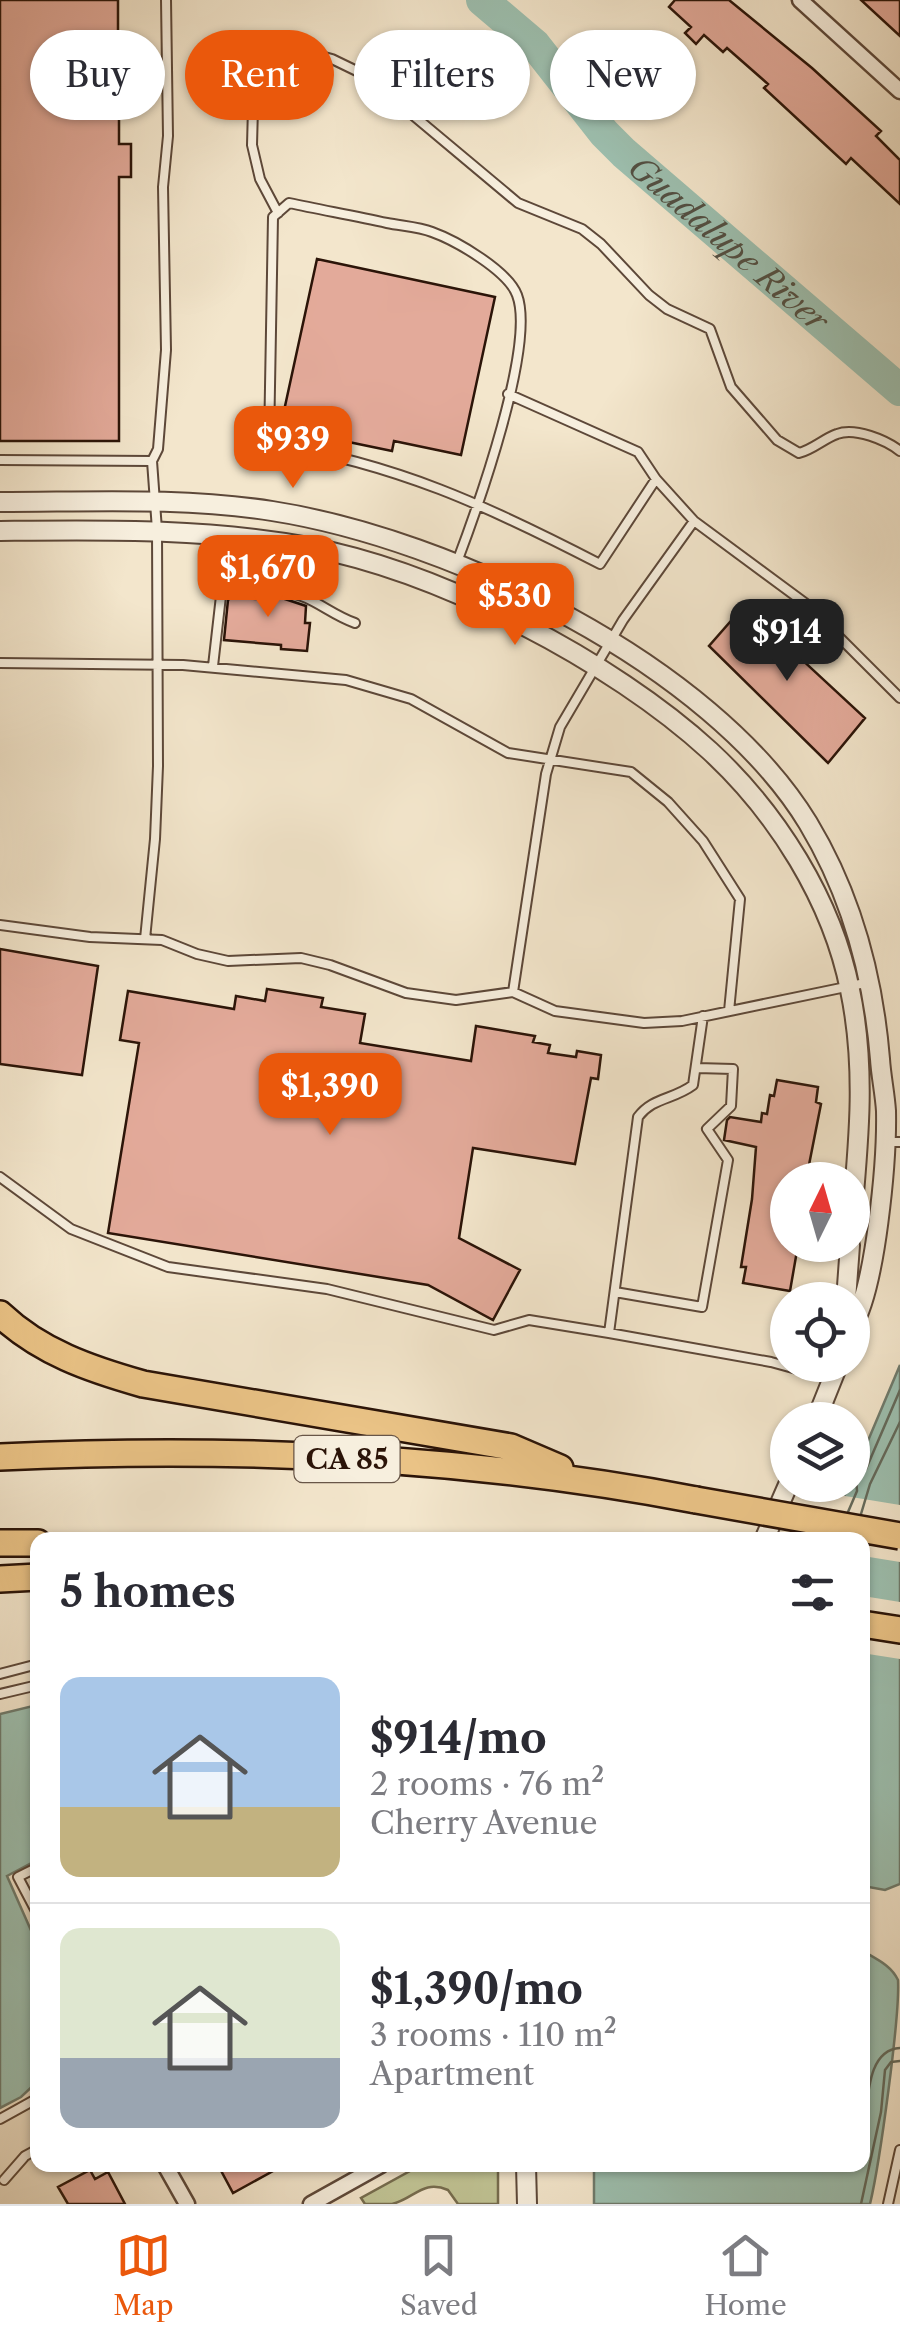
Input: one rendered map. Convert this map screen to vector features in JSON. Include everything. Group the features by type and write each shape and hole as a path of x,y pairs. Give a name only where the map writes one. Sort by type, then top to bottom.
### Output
{"highway":[{"path":"0,1314 35,1343 98,1372 143,1384 511,1448 588,1479"},
{"name":"CA 85","path":"0,1457 106,1452 288,1455 471,1467 588,1479 900,1536"},
{"path":"0,1542 30,1543"},
{"path":"0,1579 30,1577"},
{"path":"870,1625 900,1630"}],"street":[{"path":"800,0 900,91"},
{"path":"0,502 224,504 319,520 457,562 500,581 608,642 705,708 749,749 806,820 837,876 858,928 877,1016 892,1142 868,1282"},
{"path":"0,531 157,530 238,536 359,560 422,580 492,609 661,711 712,752 749,793 813,884 850,987 861,1062 857,1162"},
{"path":"767,1532 781,1502"},
{"path":"169,2172 187,2204"},
{"path":"311,2204 368,2172"},
{"path":"526,2172 527,2204"}],"lane":[{"path":"145,939 155,839 157,530 152,461 158,449 166,350 166,0"},
{"path":"278,213 260,179 252,145 254,70 260,58 271,50 290,48 332,59 365,74 518,203 582,229 666,309 710,329 731,387 777,440 799,452 838,433 853,434 890,443 900,451"},
{"path":"457,562 478,504 495,453 508,394 522,315 510,282 495,268 433,232 289,203 273,217 268,443 394,471 478,504 600,564 656,478"},
{"path":"508,394 638,452 694,521 805,603 900,698"},
{"path":"0,460 152,461"},
{"path":"513,992 550,761 560,728 608,642 694,521"},
{"path":"214,666 220,596 232,588 257,589"},
{"path":"285,592 307,596 332,614 354,623"},
{"path":"0,662 214,666 292,672 361,684 412,699 508,753 631,772 668,802 716,856 740,899 728,1011"},
{"path":"0,924 90,937 162,940 228,961 300,958 423,995 456,1000 513,992 555,1010 617,1022 675,1022 870,982"},
{"path":"609,1334 638,1117 648,1104 678,1096 693,1085 704,1016"},
{"path":"614,1292 702,1307 728,1160 707,1129 732,1106 733,1069 697,1068"},
{"path":"0,1177 71,1230 168,1267 327,1288 494,1330 529,1320 770,1362"},
{"path":"0,1674 30,1666"},
{"path":"0,1694 30,1687"},
{"path":"30,1871 18,1878 30,1900"},
{"path":"0,2119 30,2102"},
{"path":"888,2204 900,2150"},
{"path":"4,2180 30,2153"}],"shaded area":[{"path":"408,2172 498,2172 498,2204 458,2204 448,2190 439,2187 425,2188 392,2204 365,2204 361,2198"}],"water":[{"path":"900,1365 900,1884 885,1890 870,1887 870,1532 828,1532 842,1502 870,1502 870,1436"},
{"path":"30,1707 30,1864 7,1876 30,1928 30,2089 0,2108 0,1714"},
{"path":"870,1955 895,1975 896,2024 870,2204 594,2204 594,2172 870,2172"}],"pier":[{"path":"870,1500 900,1505 900,1562 870,1557 870,1532 823,1532 836,1502"},
{"path":"870,1597 900,1602 900,1659 870,1654"}],"building":[{"path":"0,0 118,0 118,30 30,30 30,120 119,120 119,144 131,144 131,177 119,177 119,441 0,441"},
{"path":"675,0 729,0 812,68 881,131 876,136 900,160 900,204 851,158 846,164 727,48 723,52 704,35 696,44 696,30 688,30 691,27 669,7"},
{"path":"861,0 900,0 900,36"},
{"path":"317,259 495,297 461,455 394,441 392,451 339,440 341,432 282,420"},
{"path":"261,583 286,584 279,588 279,597 306,606 305,623 310,623 307,651 224,640 228,600 256,599 264,590"},
{"path":"744,606 865,718 828,763 709,646"},
{"path":"0,949 98,966 82,1075 0,1064"},
{"path":"267,989 323,998 321,1007 365,1014 360,1043 471,1061 476,1026 535,1036 533,1042 550,1045 548,1053 576,1057 577,1051 601,1055 598,1079 591,1078 575,1164 473,1148 459,1238 520,1270 493,1320 428,1285 108,1233 139,1043 120,1040 128,991 234,1009 236,996 265,1001"},
{"path":"777,1080 818,1087 816,1102 821,1104 810,1162 770,1162 770,1262 795,1262 792,1282 770,1282 770,1288 743,1283 746,1267 741,1267 756,1147 724,1140 730,1117 761,1122 762,1113 767,1114 770,1095 774,1096"},
{"path":"86,2172 91,2172 95,2179 108,2172 125,2204 68,2204 58,2187"},
{"path":"222,2172 271,2172 233,2193"}],"waterway":[{"name":"Guadalupe River","path":"482,0 535,45 624,153 900,390"}]}
